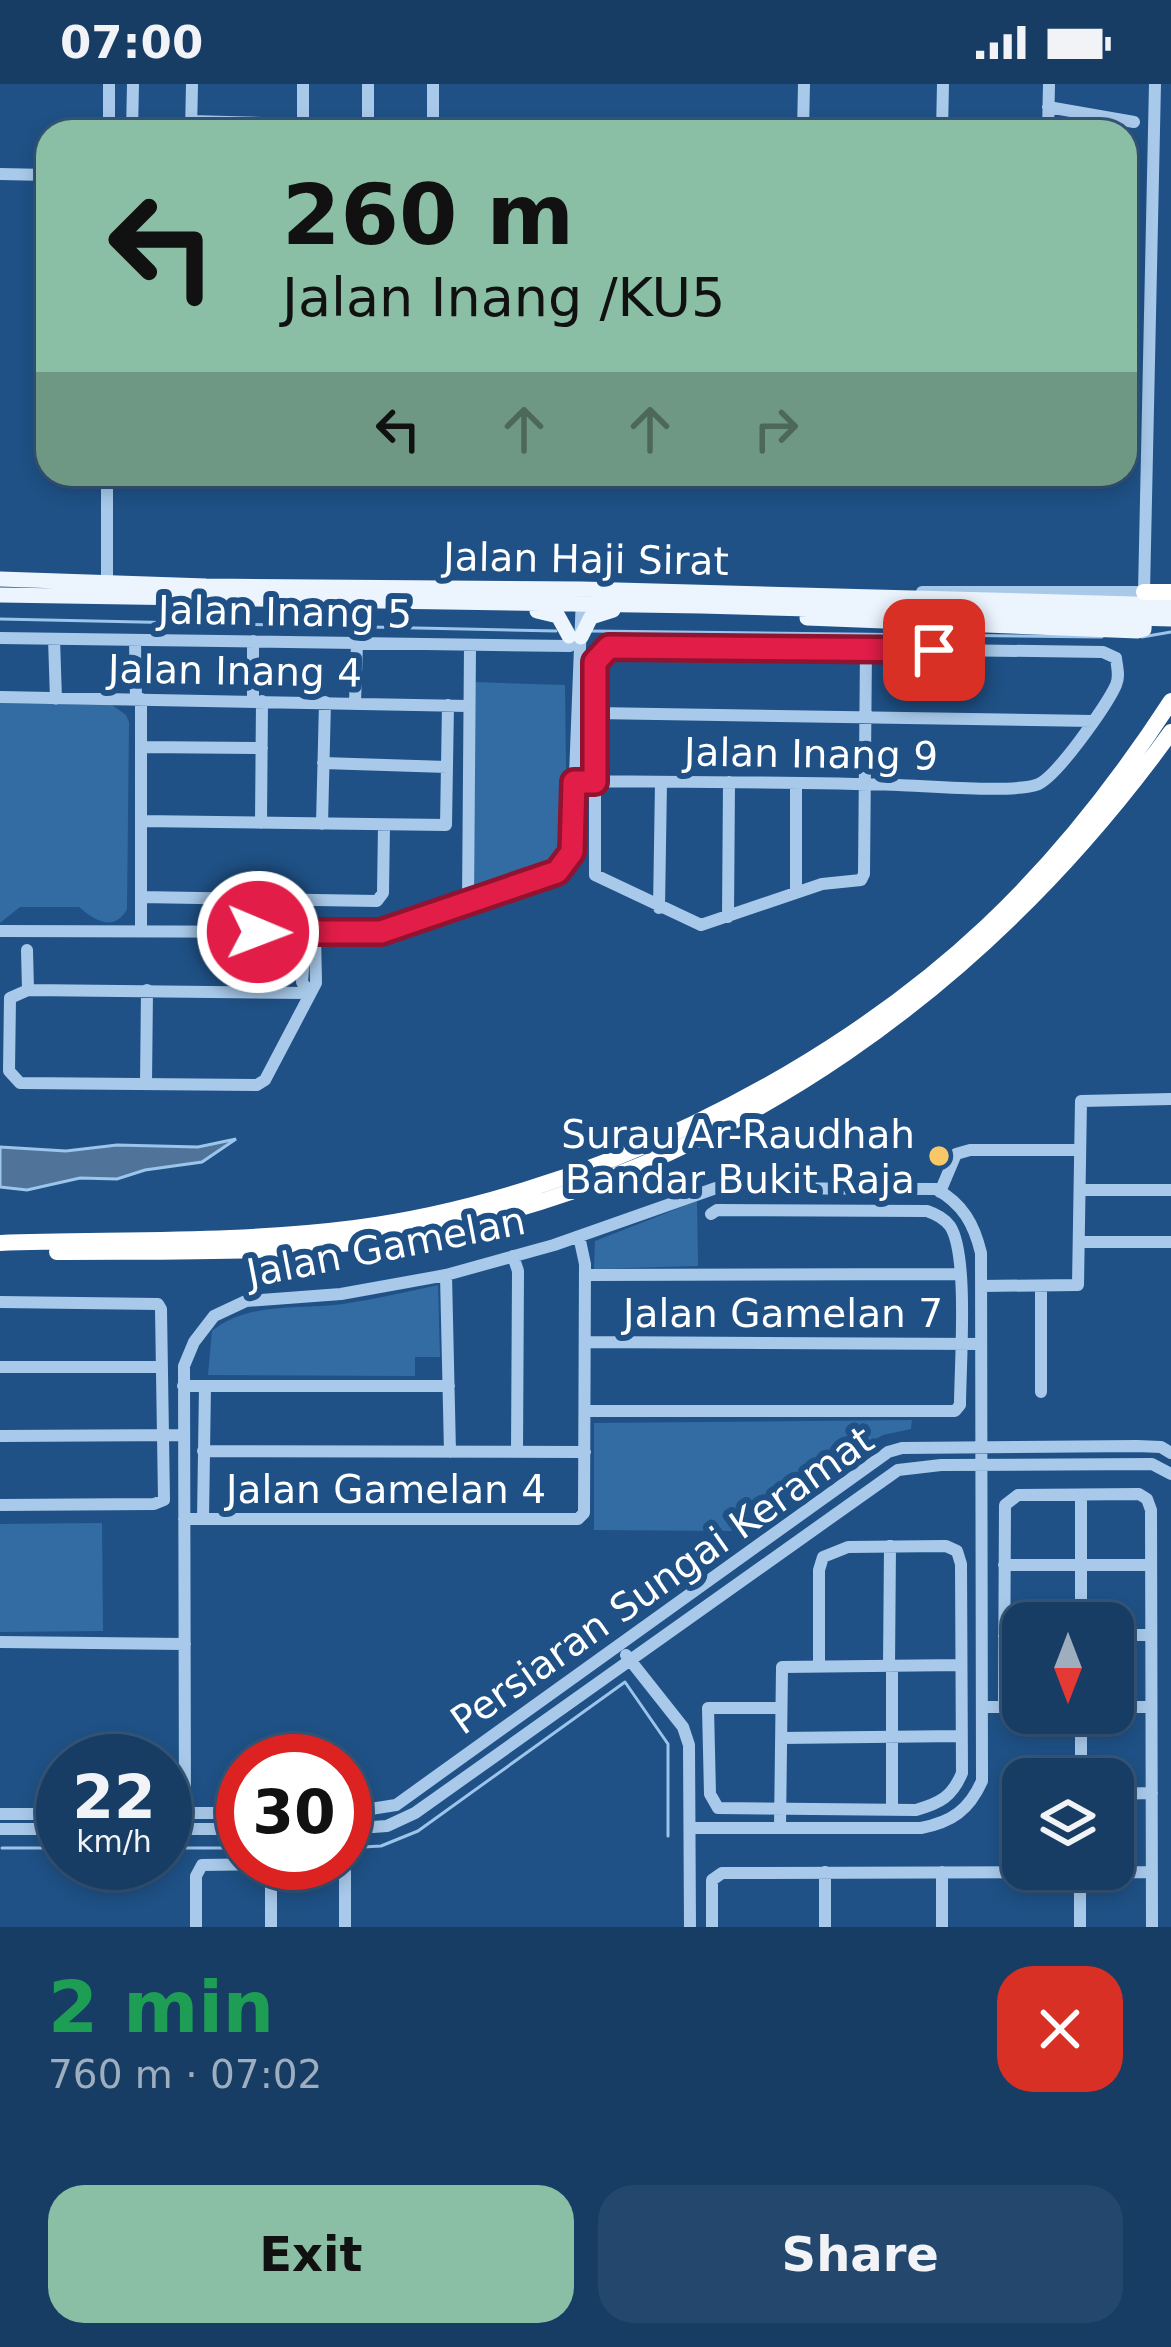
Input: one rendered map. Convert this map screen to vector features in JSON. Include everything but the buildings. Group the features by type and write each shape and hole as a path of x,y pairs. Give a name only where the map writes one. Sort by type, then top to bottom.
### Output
{"highway":[{"path":"1144,592 1171,592"},
{"path":"0,1243 355,1228 516,1193 611,1160 700,1120 785,1076 920,982 988,926 1072,832 1171,701"},
{"path":"0,1253 282,1249 427,1232 521,1208 710,1134 799,1084 932,992 1030,900 1171,732"}],"main road":[{"name":"Jalan Haji Sirat","path":"0,579 575,597 916,597 1171,605"},
{"path":"700,606 836,621 1138,631 1145,625 1144,592"},
{"name":"Jalan Haji Sirat","path":"0,597 450,602 575,597 640,606 1171,619"},
{"path":"450,602 550,612 574,630 605,612 640,606"}],"street":[{"path":"109,84 109,120"},
{"path":"132,120 133,84"},
{"path":"191,120 192,84"},
{"path":"303,84 303,120"},
{"path":"368,84 368,120"},
{"path":"433,120 434,84"},
{"path":"803,120 804,84"},
{"path":"1048,120 1049,84"},
{"path":"873,597 940,590 1144,592 1155,84"},
{"path":"939,85 941,120"},
{"path":"1048,107 1123,120"},
{"path":"0,174 36,175"},
{"path":"106,580 107,486"},
{"path":"0,931 381,932 557,872 572,852 575,597"},
{"name":"Jalan Inang 5","path":"0,638 470,646 574,630"},
{"path":"54,639 56,699"},
{"path":"135,640 141,747 141,931"},
{"path":"253,641 262,748 261,823"},
{"path":"355,703 357,643"},
{"path":"468,901 470,646"},
{"path":"595,713 866,718 1093,721 1119,678 1116,658 1110,653 866,649 609,647 595,662 595,713 595,782 596,875 701,926 796,892 861,880 866,784 866,718 866,649"},
{"name":"Jalan Inang 4","path":"0,697 469,706"},
{"path":"322,824 325,702"},
{"path":"141,821 446,825 448,705"},
{"name":"Jalan Inang 9","path":"574,782 1031,786 1046,780 1093,721"},
{"path":"141,747 262,748"},
{"path":"323,763 447,767"},
{"path":"659,908 662,782"},
{"path":"728,916 729,782"},
{"path":"796,784 796,892"},
{"path":"141,897 377,901 383,893 384,825"},
{"path":"309,993 28,990 10,998 9,1071 20,1083 256,1085 265,1080 316,983 311,933"},
{"path":"28,950 28,990"},
{"path":"146,1084 147,990"},
{"path":"981,1286 1078,1286 1084,1098 1171,1099"},
{"path":"690,1828 921,1828 959,1815 973,1800 982,1781 981,1253 962,1208 940,1192 956,1154 1080,1150"},
{"name":"Jalan Gamelan","path":"185,1734 184,1366 194,1342 214,1316 246,1301 447,1280 716,1188 912,1187 940,1192"},
{"path":"1080,1190 1171,1190"},
{"path":"585,1411 955,1411 960,1405 960,1256 950,1227 939,1215 927,1211 717,1210 711,1214"},
{"path":"203,1451 585,1452 585,1270 579,1236"},
{"path":"1079,1242 1171,1242"},
{"path":"513,1256 518,1271 517,1452"},
{"path":"585,1270 960,1274"},
{"path":"447,1280 450,1452"},
{"path":"1041,1391 1042,1286"},
{"path":"0,1302 158,1304 164,1500 0,1505"},
{"name":"Jalan Gamelan 7","path":"585,1342 981,1344"},
{"path":"0,1367 161,1367"},
{"path":"183,1386 449,1386"},
{"path":"203,1519 205,1386"},
{"path":"0,1436 184,1435"},
{"name":"Persiaran Sungai Keramat","path":"372,1809 396,1805 888,1452 902,1448 1161,1447 1171,1453"},
{"name":"Jalan Gamelan 4","path":"184,1519 578,1519 584,1513 585,1452"},
{"name":"Persiaran Sungai Keramat","path":"372,1827 416,1813 884,1478 915,1466 981,1465 1152,1464 1171,1474"},
{"path":"1004,1602 1004,1505 1009,1499 1138,1494 1147,1499 1152,1927"},
{"path":"1081,1602 1082,1495"},
{"path":"890,1546 892,1809"},
{"path":"782,1708 707,1708 711,1801 718,1808 916,1810 940,1803 955,1790 962,1773 961,1564 957,1551 946,1546 890,1546 834,1549 823,1557 819,1666"},
{"path":"1004,1565 1151,1564"},
{"path":"1134,1635 1151,1635"},
{"path":"0,1642 185,1644"},
{"path":"617,1645 682,1726 689,1745 690,1927"},
{"path":"780,1828 782,1666 961,1666"},
{"path":"1134,1706 1151,1706"},
{"path":"982,1708 1002,1707"},
{"path":"781,1738 962,1736"},
{"path":"1134,1793 1152,1793"},
{"path":"0,1814 36,1814"},
{"path":"0,1828 36,1828"},
{"path":"196,1927 196,1876 202,1865 216,1865"},
{"path":"712,1927 712,1880 717,1875 1002,1871"},
{"path":"825,1872 825,1927"},
{"path":"942,1872 942,1927"},
{"path":"1134,1872 1152,1872"},
{"path":"271,1890 271,1927"},
{"path":"345,1890 345,1927"},
{"path":"1080,1890 1080,1927"}],"shaded area":[{"path":"473,682 565,685 567,853 554,867 484,891 475,891 474,885"},
{"path":"0,703 112,705 126,715 127,909 116,921 97,920 79,907 20,907 0,923"},
{"path":"236,1139 202,1162 117,1179 80,1178 27,1190 0,1187 0,1147 66,1151 117,1145 198,1147"},
{"path":"697,1201 698,1266 594,1269 595,1241"},
{"path":"438,1285 440,1357 415,1357 415,1376 208,1375 212,1331 226,1321 275,1308 343,1304"},
{"path":"912,1420 911,1429 883,1435 842,1457 735,1531 594,1530 594,1423"},
{"path":"102,1523 103,1631 0,1632 0,1524"}],"waterway":[{"path":"0,619 556,631"},
{"path":"590,631 1102,637"},
{"path":"1142,637 1171,632"},
{"path":"372,1846 418,1831 625,1682 668,1744 668,1836"},
{"path":"2,1848 36,1848"},
{"path":"192,1848 216,1848"}],"place":[{"name":"Surau Ar-Raudhah Bandar Bukit Raja","path":"939,1156"}],"route":[{"path":"258,932 381,932 557,872 572,852 574,782 595,782 595,662 609,647 934,650"}]}
